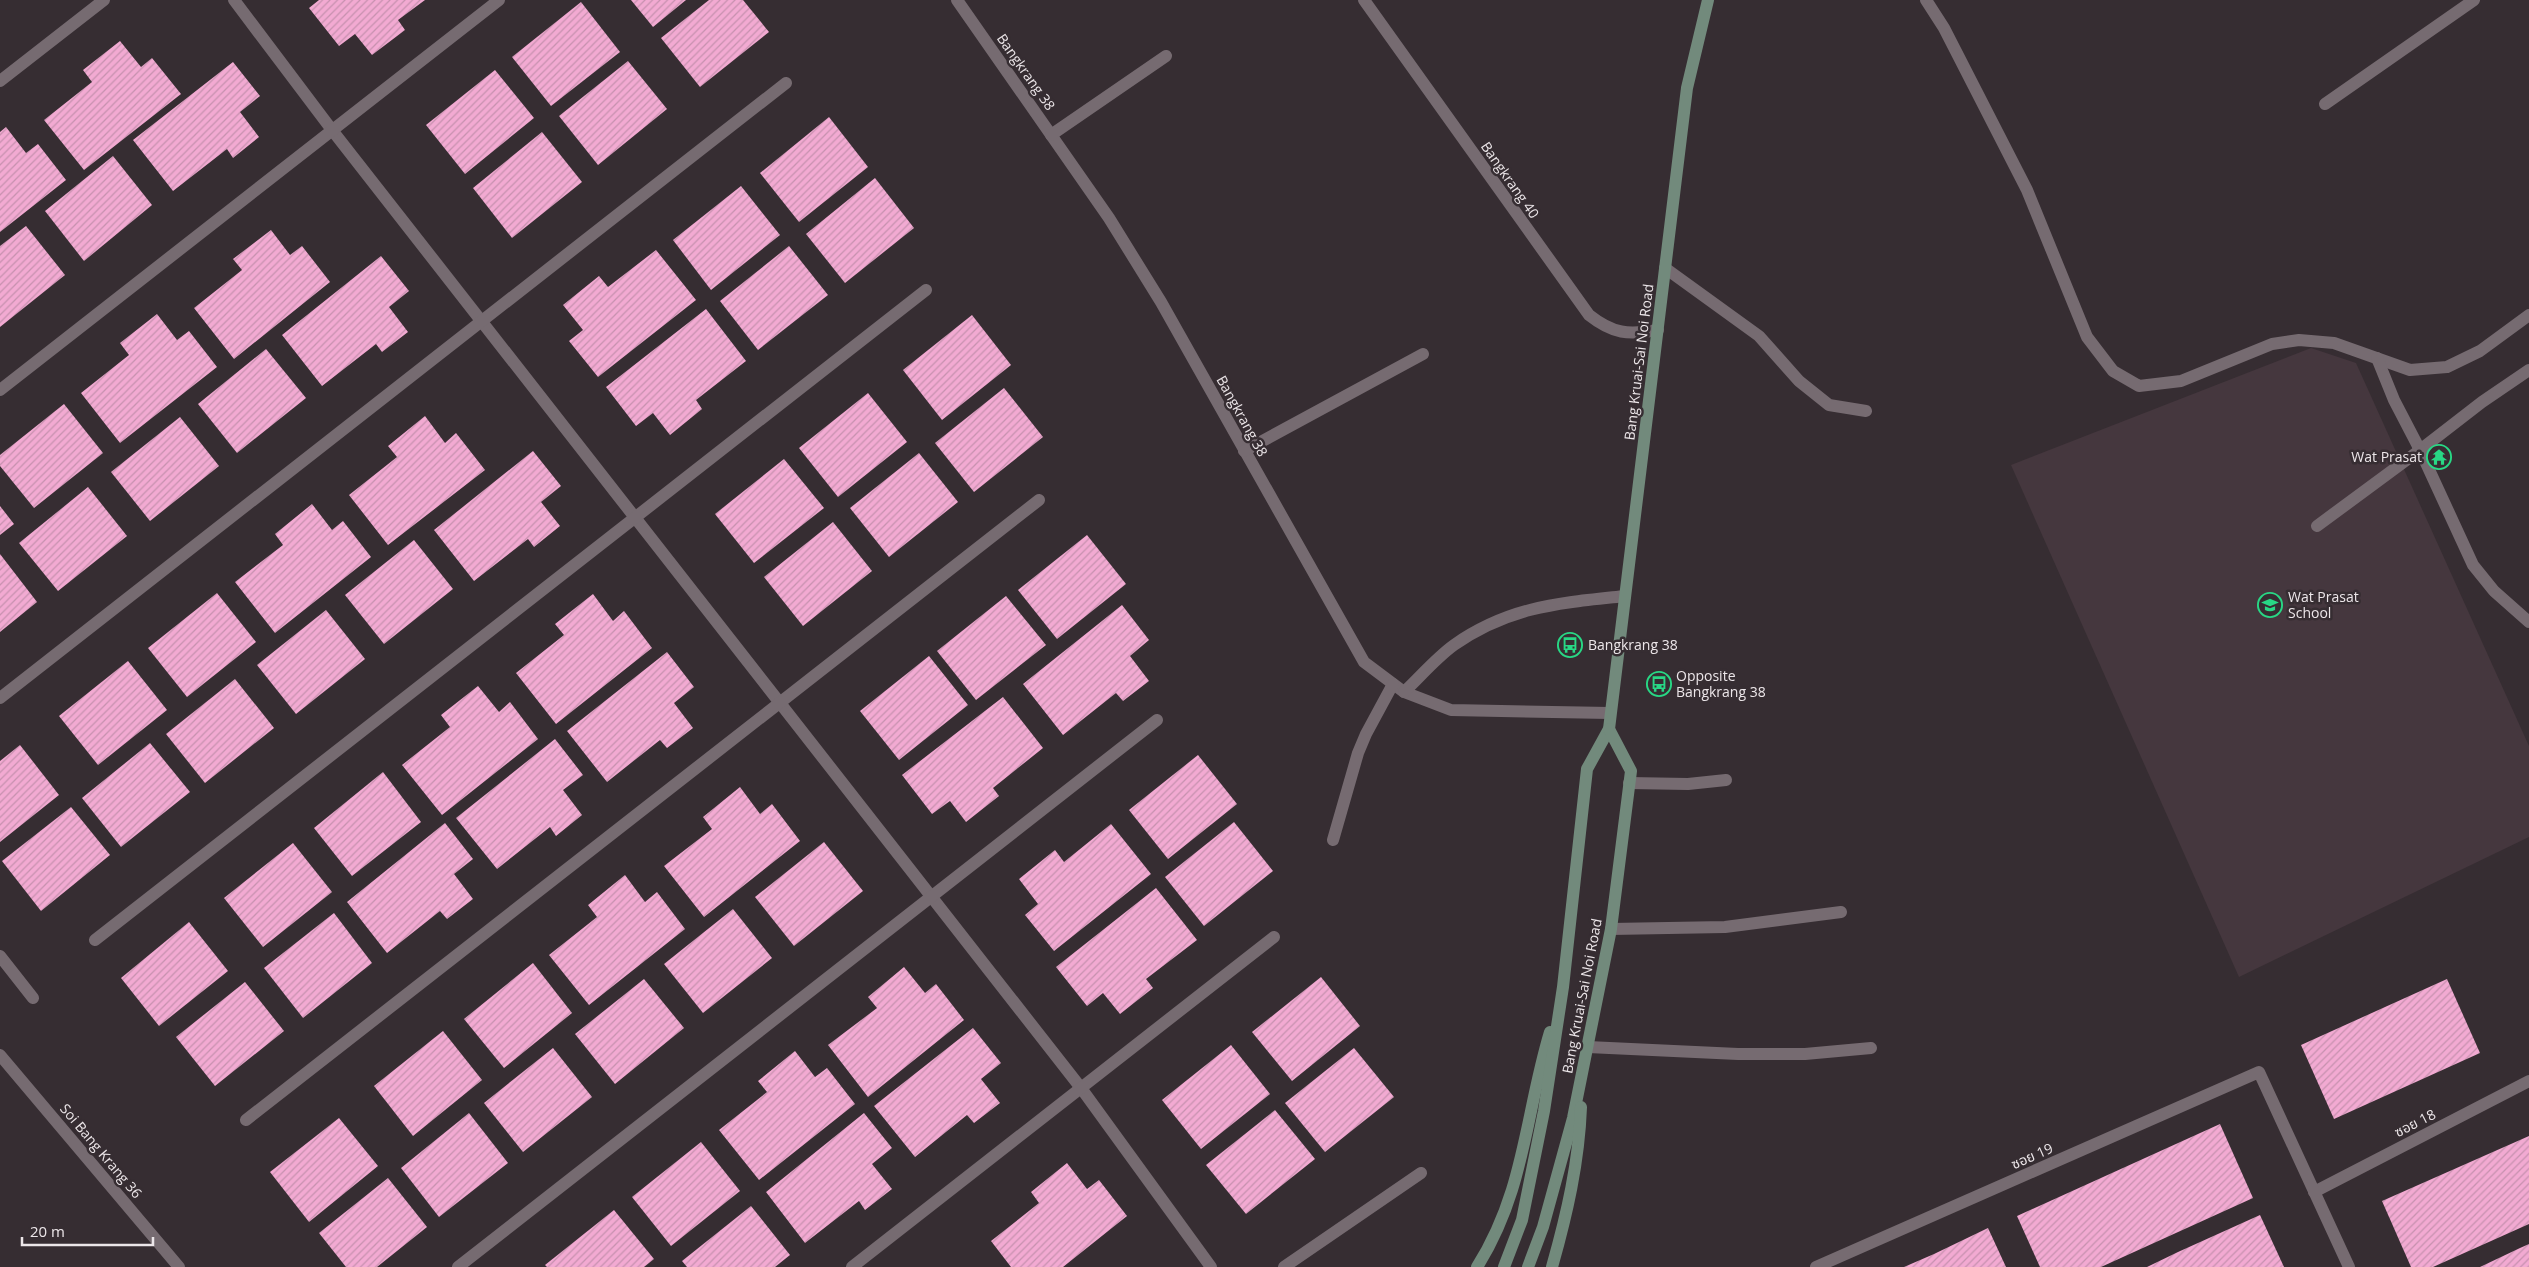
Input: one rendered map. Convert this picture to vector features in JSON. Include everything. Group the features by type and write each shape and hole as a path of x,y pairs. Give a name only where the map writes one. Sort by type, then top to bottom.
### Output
{"main road":[{"name":"Bang Kruai-Sai Noi Road","path":"1504,1267 1522,1220 1544,1111 1563,987 1587,769 1609,729 1666,268 1686,88 1708,0"},
{"name":"Bang Kruai-Sai Noi Road","path":"1528,1267 1543,1227 1583,1077 1611,929 1631,771 1609,729"},
{"path":"1477,1267 1489,1248 1509,1204 1528,1132 1539,1067 1563,987"},
{"path":"1552,1267 1570,1202 1580,1140 1583,1077"}],"street":[{"path":"0,81 104,0"},
{"path":"234,0 332,130 1081,1088 1211,1267"},
{"path":"0,390 499,0"},
{"name":"Bangkrang 38","path":"957,0 1109,218 1161,302 1364,662 1404,692 1451,710 1610,714"},
{"name":"Bangkrang 40","path":"1364,0 1589,315 1605,328 1622,333 1658,330"},
{"path":"1926,0 1944,28 2027,190 2087,337 2114,371 2139,386 2181,381 2272,344 2299,340 2334,343 2410,370 2447,367 2480,351 2529,315"},
{"path":"2325,104 2474,0"},
{"path":"1051,135 1166,56"},
{"path":"0,698 786,82"},
{"path":"1666,268 1758,336 1799,381 1828,405 1866,411"},
{"path":"95,940 926,290"},
{"path":"1244,451 1423,354"},
{"path":"2377,358 2394,400 2420,450 2473,566 2494,591 2529,622"},
{"path":"2317,526 2482,402 2529,370"},
{"path":"246,1120 1039,500"},
{"path":"1404,692 1453,646 1495,621 1536,607 1625,596"},
{"path":"1333,840 1361,747 1393,684"},
{"path":"458,1267 1157,720"},
{"path":"1629,783 1688,784 1726,780"},
{"path":"1611,929 1725,927 1841,912"},
{"path":"852,1267 1274,937"},
{"path":"0,956 33,998"},
{"path":"1588,1047 1738,1054 1805,1054 1871,1048"},
{"name":"Soi Bang Krang 36","path":"0,1055 179,1267"},
{"name":"ซอย 19","path":"1816,1267 2260,1072 2314,1192"},
{"name":"ซอย 18","path":"2314,1192 2529,1081"},
{"path":"1284,1267 1421,1172"},
{"path":"2314,1192 2349,1267"}],"shaded area":[{"name":"Wat Prasat School","path":"2311,348 2356,363 2529,746 2529,837 2239,977 2011,465"}],"building":[{"path":"319,0 425,0 398,20 405,30 372,55 355,34 339,46 309,8"},
{"path":"631,0 686,0 653,27"},
{"path":"709,0 743,0 769,32 700,87 661,38"},
{"path":"581,2 620,52 551,106 512,57"},
{"path":"120,41 141,67 152,58 181,94 84,170 44,120 92,82 83,70"},
{"path":"628,61 667,109 598,165 559,116"},
{"path":"233,62 260,96 240,112 259,137 233,158 227,149 173,191 133,140"},
{"path":"495,70 534,118 465,174 426,125"},
{"path":"829,117 868,167 799,222 760,173"},
{"path":"6,127 26,153 38,144 66,180 0,232 0,132"},
{"path":"542,132 582,182 512,238 473,188"},
{"path":"113,156 152,205 84,261 45,211"},
{"path":"875,178 914,228 845,283 806,234"},
{"path":"741,186 780,235 711,290 673,240"},
{"path":"26,226 65,275 0,327 0,246"},
{"path":"271,230 290,255 302,246 330,282 234,359 194,308 242,270 233,259"},
{"path":"789,246 828,295 758,350 720,301"},
{"path":"656,250 696,300 598,377 569,341 583,330 563,305 599,276 608,287"},
{"path":"381,256 409,291 389,307 408,332 382,352 376,344 322,386 282,335"},
{"path":"706,309 746,361 696,400 702,409 670,435 653,413 636,426 606,387"},
{"path":"157,314 177,340 189,331 217,367 120,443 81,393 129,355 120,343"},
{"path":"972,315 1011,365 942,420 903,370"},
{"path":"266,349 306,398 237,453 198,404"},
{"path":"1004,388 1043,437 974,492 935,443"},
{"path":"868,393 907,442 838,497 799,448"},
{"path":"64,404 103,453 34,508 0,466 0,455"},
{"path":"425,416 445,443 456,433 485,470 388,545 349,495 397,457 388,446"},
{"path":"180,417 219,466 150,521 111,472"},
{"path":"533,451 561,486 541,502 560,526 534,547 528,539 474,581 434,530"},
{"path":"919,453 958,502 889,557 850,508"},
{"path":"784,459 824,508 754,563 715,514"},
{"path":"88,487 127,536 58,591 19,543"},
{"path":"312,504 332,530 343,521 371,557 275,633 235,582 283,545 275,534"},
{"path":"0,506 14,524 0,535"},
{"path":"833,522 872,571 803,626 764,577"},
{"path":"1087,535 1126,584 1057,639 1018,590"},
{"path":"414,540 453,589 384,644 345,595"},
{"path":"0,554 37,602 0,632"},
{"path":"217,593 256,642 187,697 148,648"},
{"path":"593,594 613,621 624,611 652,648 556,724 516,673 564,635 555,624"},
{"path":"1006,596 1046,645 976,700 937,651"},
{"path":"1122,605 1149,640 1130,656 1149,681 1123,701 1116,693 1063,735 1023,684"},
{"path":"326,610 365,659 296,714 257,665"},
{"path":"667,652 694,687 674,703 693,728 667,748 660,740 607,782 567,731"},
{"path":"929,656 968,705 899,760 860,711"},
{"path":"128,661 167,710 98,765 59,716"},
{"path":"235,679 274,728 205,783 166,734"},
{"path":"478,686 499,712 510,702 538,739 442,815 402,765 450,727 441,715"},
{"path":"1003,697 1043,748 993,788 999,796 966,822 950,801 932,814 902,775"},
{"path":"555,739 583,775 563,790 582,815 556,836 550,827 497,869 456,818"},
{"path":"150,743 190,792 121,847 82,798"},
{"path":"20,745 59,795 0,842 0,761"},
{"path":"1198,755 1237,804 1168,859 1129,810"},
{"path":"383,772 421,822 352,876 314,828"},
{"path":"740,787 760,814 772,804 800,841 704,917 664,866 712,829 703,817"},
{"path":"71,807 110,855 41,911 2,861"},
{"path":"1234,822 1273,871 1204,926 1165,877"},
{"path":"445,823 473,859 454,874 473,899 447,919 440,911 387,953 347,902"},
{"path":"1111,824 1151,874 1054,951 1025,915 1038,904 1019,879 1055,850 1064,862"},
{"path":"824,842 863,891 794,946 755,897"},
{"path":"293,843 332,892 263,947 224,898"},
{"path":"625,875 645,902 657,892 685,929 589,1005 549,955 597,917 588,905"},
{"path":"1156,888 1197,940 1146,979 1153,988 1120,1014 1103,993 1087,1006 1056,967"},
{"path":"733,909 772,958 703,1013 664,964"},
{"path":"334,913 372,963 303,1018 264,968"},
{"path":"189,922 228,971 159,1026 121,978"},
{"path":"533,963 572,1013 504,1068 464,1019"},
{"path":"904,967 925,993 936,984 964,1020 868,1097 828,1045 877,1008 868,997"},
{"path":"1321,977 1360,1026 1292,1081 1252,1032"},
{"path":"644,979 684,1028 615,1084 575,1034"},
{"path":"2447,979 2480,1053 2334,1119 2301,1045"},
{"path":"245,982 284,1031 215,1086 176,1037"},
{"path":"973,1028 1001,1063 981,1079 1000,1103 974,1123 967,1115 915,1157 874,1106"},
{"path":"443,1031 482,1080 413,1136 374,1086"},
{"path":"1231,1045 1270,1094 1201,1149 1162,1100"},
{"path":"553,1048 592,1097 523,1152 484,1103"},
{"path":"1354,1048 1394,1097 1325,1152 1285,1103"},
{"path":"795,1051 815,1077 827,1068 855,1104 759,1180 719,1130 767,1092 758,1081"},
{"path":"1275,1110 1315,1159 1246,1214 1206,1165"},
{"path":"469,1113 508,1163 439,1217 401,1168"},
{"path":"864,1113 892,1148 872,1164 892,1189 865,1210 859,1201 805,1243 766,1192"},
{"path":"339,1118 378,1166 309,1222 270,1172"},
{"path":"2220,1124 2253,1198 2101,1267 2040,1267 2017,1216"},
{"path":"2529,1136 2529,1224 2433,1267 2411,1267 2382,1201"},
{"path":"701,1142 740,1191 671,1246 632,1197"},
{"path":"1067,1163 1087,1189 1099,1180 1127,1216 1063,1267 1011,1267 991,1241 1039,1203 1031,1192"},
{"path":"388,1178 427,1227 377,1267 346,1267 319,1233"},
{"path":"751,1206 790,1255 775,1267 687,1267 682,1261"},
{"path":"614,1210 654,1259 644,1267 547,1267 545,1265"},
{"path":"2260,1215 2284,1267 2147,1267 2178,1252"},
{"path":"1988,1228 2006,1267 1904,1267 1934,1254"},
{"path":"2529,1244 2529,1267 2480,1267 2520,1248"}],"place":[{"name":"Wat Prasat","path":"2439,457"},
{"name":"Wat Prasat School","path":"2270,605"},
{"name":"Bangkrang 38","path":"1570,645"},
{"name":"Opposite Bangkrang 38","path":"1659,684"}]}
